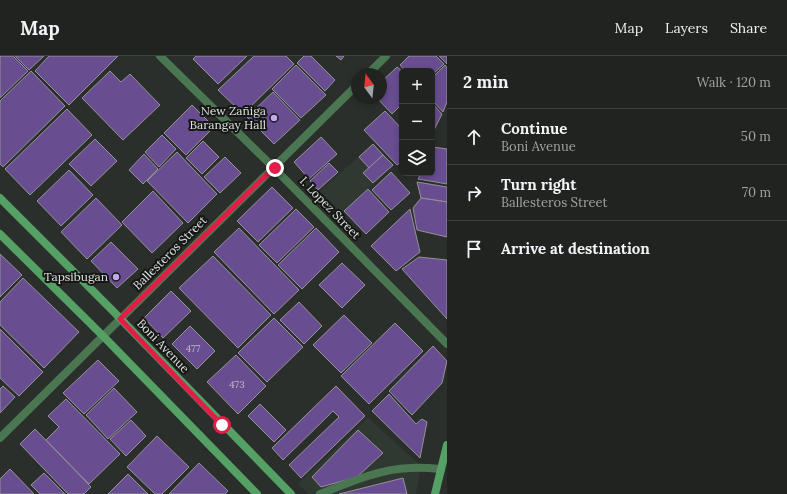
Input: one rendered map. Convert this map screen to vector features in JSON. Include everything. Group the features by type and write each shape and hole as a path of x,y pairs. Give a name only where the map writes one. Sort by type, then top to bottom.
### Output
{"main road":[{"name":"Boni Avenue","path":"0,198 291,494"},
{"path":"0,234 104,336 257,494"},
{"path":"435,494 447,445"}],"street":[{"name":"I. Lopez Street","path":"160,56 275,168 447,344"},
{"path":"374,68 386,56"},
{"name":"Ballesteros Street","path":"0,438 262,179 275,168 351,91"},
{"path":"320,494 354,480 380,473 409,468 441,469"}],"shaded area":[{"path":"373,144 395,165 341,212 320,191"},
{"path":"368,418 421,466 416,494 309,494 298,484"}],"building":[{"path":"0,56 13,56 28,71 0,98"},
{"path":"15,56 44,56 29,70"},
{"path":"49,56 118,56 69,105 35,71"},
{"path":"196,56 247,56 218,84 193,59"},
{"path":"254,56 286,56 294,64 243,114 218,90"},
{"path":"304,56 311,56 335,80 325,91 297,63"},
{"path":"336,56 344,56 341,60"},
{"path":"409,56 436,56 444,64 435,72 435,68 402,68 400,65"},
{"path":"439,56 447,56 447,64"},
{"path":"296,65 326,95 301,118 272,89"},
{"path":"445,65 447,68 447,102 443,112 435,103 435,75"},
{"path":"397,67 399,69 399,107 392,114 383,104 387,104 387,76"},
{"path":"31,71 65,106 3,167 0,164 0,101"},
{"path":"110,71 121,82 130,74 160,105 123,140 82,98"},
{"name":"New Zañiga Barangay Hall","path":"273,92 300,120 274,144 247,117"},
{"path":"192,105 214,127 186,155 164,133"},
{"path":"435,106 442,114 435,128"},
{"path":"67,109 92,135 30,195 5,169"},
{"path":"385,111 399,126 399,163 397,165 364,130"},
{"path":"162,135 176,149 159,167 145,152"},
{"path":"321,137 337,154 309,179 294,162"},
{"path":"95,139 117,161 91,186 69,164"},
{"path":"203,141 219,157 202,174 186,158"},
{"path":"373,144 383,155 369,168 359,157"},
{"path":"435,147 447,149 447,184 418,179 420,176 435,176"},
{"path":"177,152 217,194 188,223 147,181"},
{"path":"144,154 158,169 143,184 129,170"},
{"path":"383,155 393,165 373,183 363,173"},
{"path":"225,157 241,173 220,193 204,177"},
{"path":"329,163 338,172 318,190 310,181"},
{"path":"69,170 93,195 61,226 37,201"},
{"path":"391,172 410,193 391,210 372,190"},
{"path":"417,182 447,187 447,202 421,198"},
{"path":"272,187 293,208 258,242 237,221"},
{"path":"368,189 389,212 366,234 344,211"},
{"path":"153,191 183,223 152,253 122,222"},
{"path":"96,198 122,225 87,259 61,232"},
{"path":"421,198 447,202 447,237 417,230 413,208"},
{"path":"296,209 314,227 277,263 259,245"},
{"path":"410,209 420,252 396,271 371,246"},
{"path":"239,228 299,290 274,314 214,252"},
{"path":"316,228 339,252 302,289 278,265"},
{"path":"111,242 138,269 117,288 91,261"},
{"path":"0,254 22,275 0,297"},
{"path":"213,256 271,315 238,348 179,288"},
{"path":"419,257 447,260 447,319 402,269"},
{"path":"342,263 365,285 342,308 319,285"},
{"path":"23,278 79,332 44,368 0,325 0,302"},
{"path":"171,291 191,311 163,338 144,318"},
{"path":"299,302 322,326 304,344 280,320"},
{"path":"344,315 372,343 341,373 313,345"},
{"path":"274,318 303,347 267,382 238,353"},
{"path":"395,323 423,351 369,404 341,376"},
{"path":"190,326 215,351 197,369 172,344"},
{"path":"0,329 43,372 19,396 0,378"},
{"path":"433,346 447,361 442,383 412,415 389,391"},
{"path":"236,355 266,386 238,414 207,382"},
{"path":"98,360 119,381 84,414 63,393"},
{"path":"3,386 15,397 0,413 0,389"},
{"path":"336,386 365,416 301,478 289,465 339,417 333,411 283,460 272,448"},
{"path":"114,388 137,412 108,439 86,415"},
{"path":"389,394 416,424 422,419 427,422 420,458 372,411"},
{"path":"66,399 120,454 89,484 46,440 59,427 48,416"},
{"path":"260,404 286,430 274,442 248,416"},
{"path":"131,420 146,436 126,456 110,439"},
{"path":"35,429 91,487 84,494 68,494 20,444"},
{"path":"358,430 383,453 357,477 321,487 312,477"},
{"path":"157,436 189,467 162,494 155,494 127,467"},
{"path":"199,463 228,491 225,494 169,494"},
{"path":"10,469 34,494 0,494 0,479"},
{"path":"44,473 65,494 40,494 31,485"},
{"path":"128,474 148,494 108,494"},
{"path":"403,478 407,494 339,494"}],"place":[{"name":"New Zañiga Barangay Hall","path":"274,118"},
{"name":"Tapsibugan","path":"116,277"}],"route":[{"path":"222,425 120,319 275,168"}]}
